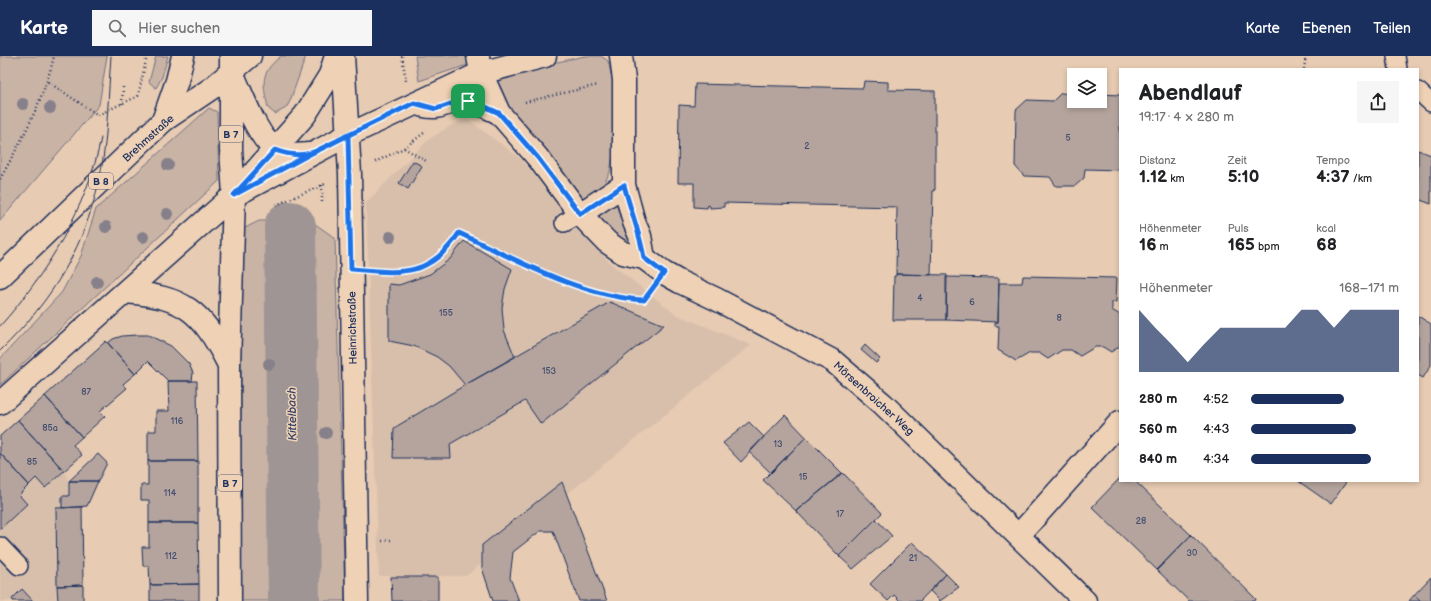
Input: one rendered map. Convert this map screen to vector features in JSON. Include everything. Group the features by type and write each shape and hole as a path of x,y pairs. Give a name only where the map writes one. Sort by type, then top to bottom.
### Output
{"main road":[{"name":"B 8","path":"163,121 177,81 183,56"},
{"name":"Brehmstraße","path":"0,277 163,121 231,64 250,56"},
{"path":"0,403 234,195 305,116 320,95 330,75 336,56"},
{"name":"Heinrichstraße","path":"343,56 348,135 357,601"},
{"path":"234,195 310,154 414,103 480,64 545,56"},
{"path":"621,56 624,80 624,185 634,222 640,236 644,258"},
{"path":"231,64 262,136 275,150 295,156 310,154"},
{"name":"B 7","path":"230,601 229,365 234,195 231,149 231,64"},
{"name":"Mörsenbroicher Weg","path":"480,64 499,113 538,158 572,218 623,253 644,258 664,273 833,361 883,404 1085,601"},
{"name":"Mörsenbroicher Weg","path":"414,103 436,109 459,101 468,101 477,103 499,113"},
{"path":"572,218 624,185"},
{"path":"125,292 164,297 181,303 193,311 206,324 229,365"},
{"path":"1019,535 1119,423"}],"lane":[{"path":"1396,56 1398,68"},
{"path":"1419,92 1431,103"},
{"path":"0,546 20,566"}],"path":[{"path":"0,179 15,152 48,82 54,56"},
{"path":"48,82 98,115 138,96 147,56"},
{"path":"1304,68 1306,56"},
{"path":"499,113 516,105 624,80"},
{"path":"122,104 123,88"},
{"path":"404,148 428,162"},
{"path":"274,206 322,185"},
{"path":"351,269 391,272 416,270 436,259 459,233 554,278 623,299 644,300 664,273"}],"shaded area":[{"path":"0,56 107,56 99,105 0,221"},
{"path":"156,56 168,56 162,77 156,88 149,82"},
{"path":"281,56 306,56 290,101 286,108 275,114 268,108 264,79 269,68"},
{"path":"415,56 468,56 470,64 419,81"},
{"path":"585,56 601,56 608,61 614,87 614,148 610,172 602,188 584,202 490,87 492,80 539,66"},
{"path":"209,108 217,112 219,181 0,385 0,359 62,292 81,256 96,209"},
{"path":"467,119 521,159 610,263 675,314 751,345 466,576 379,576 366,203 428,140 448,127"},
{"path":"612,203 617,207 621,220 632,237 631,241 620,244 597,218 598,213"},
{"path":"259,221 311,221 335,238 345,601 241,601 241,230"},
{"path":"64,471 69,481 69,496 62,496 62,508 56,508 58,601 33,601 22,589 10,601 0,601 0,529 27,504 19,495 36,478"}],"building":[{"path":"864,81 888,82 888,90 935,91 935,190 933,190 931,275 896,274 897,207 724,203 724,207 710,208 708,205 707,208 694,207 694,183 678,183 679,105 694,106 695,84 863,88"},
{"path":"1061,93 1067,93 1067,108 1107,108 1107,94 1119,95 1119,170 1085,169 1084,178 1075,186 1056,186 1050,177 1024,176 1015,166 1016,110 1027,100 1053,101"},
{"path":"1419,150 1431,155 1431,204 1419,199"},
{"path":"413,161 422,166 408,189 399,183"},
{"path":"464,241 512,269 505,289 502,308 504,330 515,357 465,385 449,366 437,357 414,346 389,341 389,284 399,285 430,274 450,259"},
{"path":"896,274 947,275 946,320 893,320 894,276 896,276"},
{"path":"1023,276 1117,278 1116,302 1112,302 1112,310 1119,314 1119,347 1111,352 1103,347 1095,347 1080,356 1071,350 1062,350 1048,359 1039,353 1030,353 1016,361 998,350 999,326 995,326 995,322 998,322 999,283 1022,283"},
{"path":"946,277 999,278 998,322 946,320"},
{"path":"610,302 664,325 541,424 525,401 450,444 451,458 393,458 394,428 465,385"},
{"path":"1419,317 1431,324 1431,365 1423,378 1419,376"},
{"path":"148,335 171,346 189,364 193,373 192,381 168,381 148,361 135,374 108,343 113,339 122,336"},
{"path":"106,341 135,374 123,384 127,388 100,411 105,416 82,437 45,396"},
{"path":"865,345 880,359 876,363 861,350"},
{"path":"168,381 197,381 198,461 148,461 148,431 156,431 156,411 169,411"},
{"path":"45,396 82,437 73,445 82,455 64,471 18,420"},
{"path":"785,415 806,437 771,473 749,452"},
{"path":"18,420 64,471 45,488 36,478 29,485 0,453 0,436"},
{"path":"749,422 764,437 741,462 723,443"},
{"path":"806,437 842,473 796,511 763,480"},
{"path":"0,453 29,485 19,495 27,504 0,529"},
{"path":"98,454 107,463 98,481 69,481"},
{"path":"148,461 198,461 198,523 149,523 149,500 141,500 141,485 148,485"},
{"path":"843,473 882,513 839,556 796,511"},
{"path":"1119,479 1119,482 1136,482 1191,535 1157,570 1092,507"},
{"path":"69,481 98,481 87,506 62,508 62,496 69,496"},
{"path":"562,482 607,601 579,601 553,531 540,531 513,552 510,578 519,601 493,601 482,568 482,545"},
{"path":"1299,482 1346,482 1331,504"},
{"path":"82,507 83,585 57,586 56,508"},
{"path":"876,519 892,536 853,569 839,556"},
{"path":"149,523 198,523 199,584 150,585 149,566 143,566 142,547 149,547"},
{"path":"1191,535 1256,599 1255,601 1189,601 1157,570"},
{"path":"912,542 946,574 920,601 900,601 894,595 888,601 870,584"},
{"path":"946,574 959,587 940,601 930,591"},
{"path":"391,577 438,577 438,601 392,601"},
{"path":"1431,577 1431,601 1421,601 1414,595"},
{"path":"199,584 199,601 150,601 150,585"},
{"path":"83,585 83,601 58,601 57,586"},
{"path":"22,589 33,601 13,601 12,599"},
{"path":"1414,595 1421,601 1409,601"}],"waterway":[{"name":"Kittelbach","path":"290,227 294,601"}],"tram line":[{"path":"0,351 19,332 52,291 77,247 87,223 95,198 101,171 106,128 111,56"},
{"path":"0,326 33,285 63,238 86,189 95,164 101,138"}],"route":[{"path":"468,101 459,101 446,104 436,109 414,103 348,135 312,153 310,154 234,195 275,150 295,156 310,154 348,135 351,269 391,272 416,270 436,259 459,233 554,278 623,299 644,300 664,273 644,258 640,236 634,222 624,185 580,214 538,158 499,113 477,103 468,101"}]}
